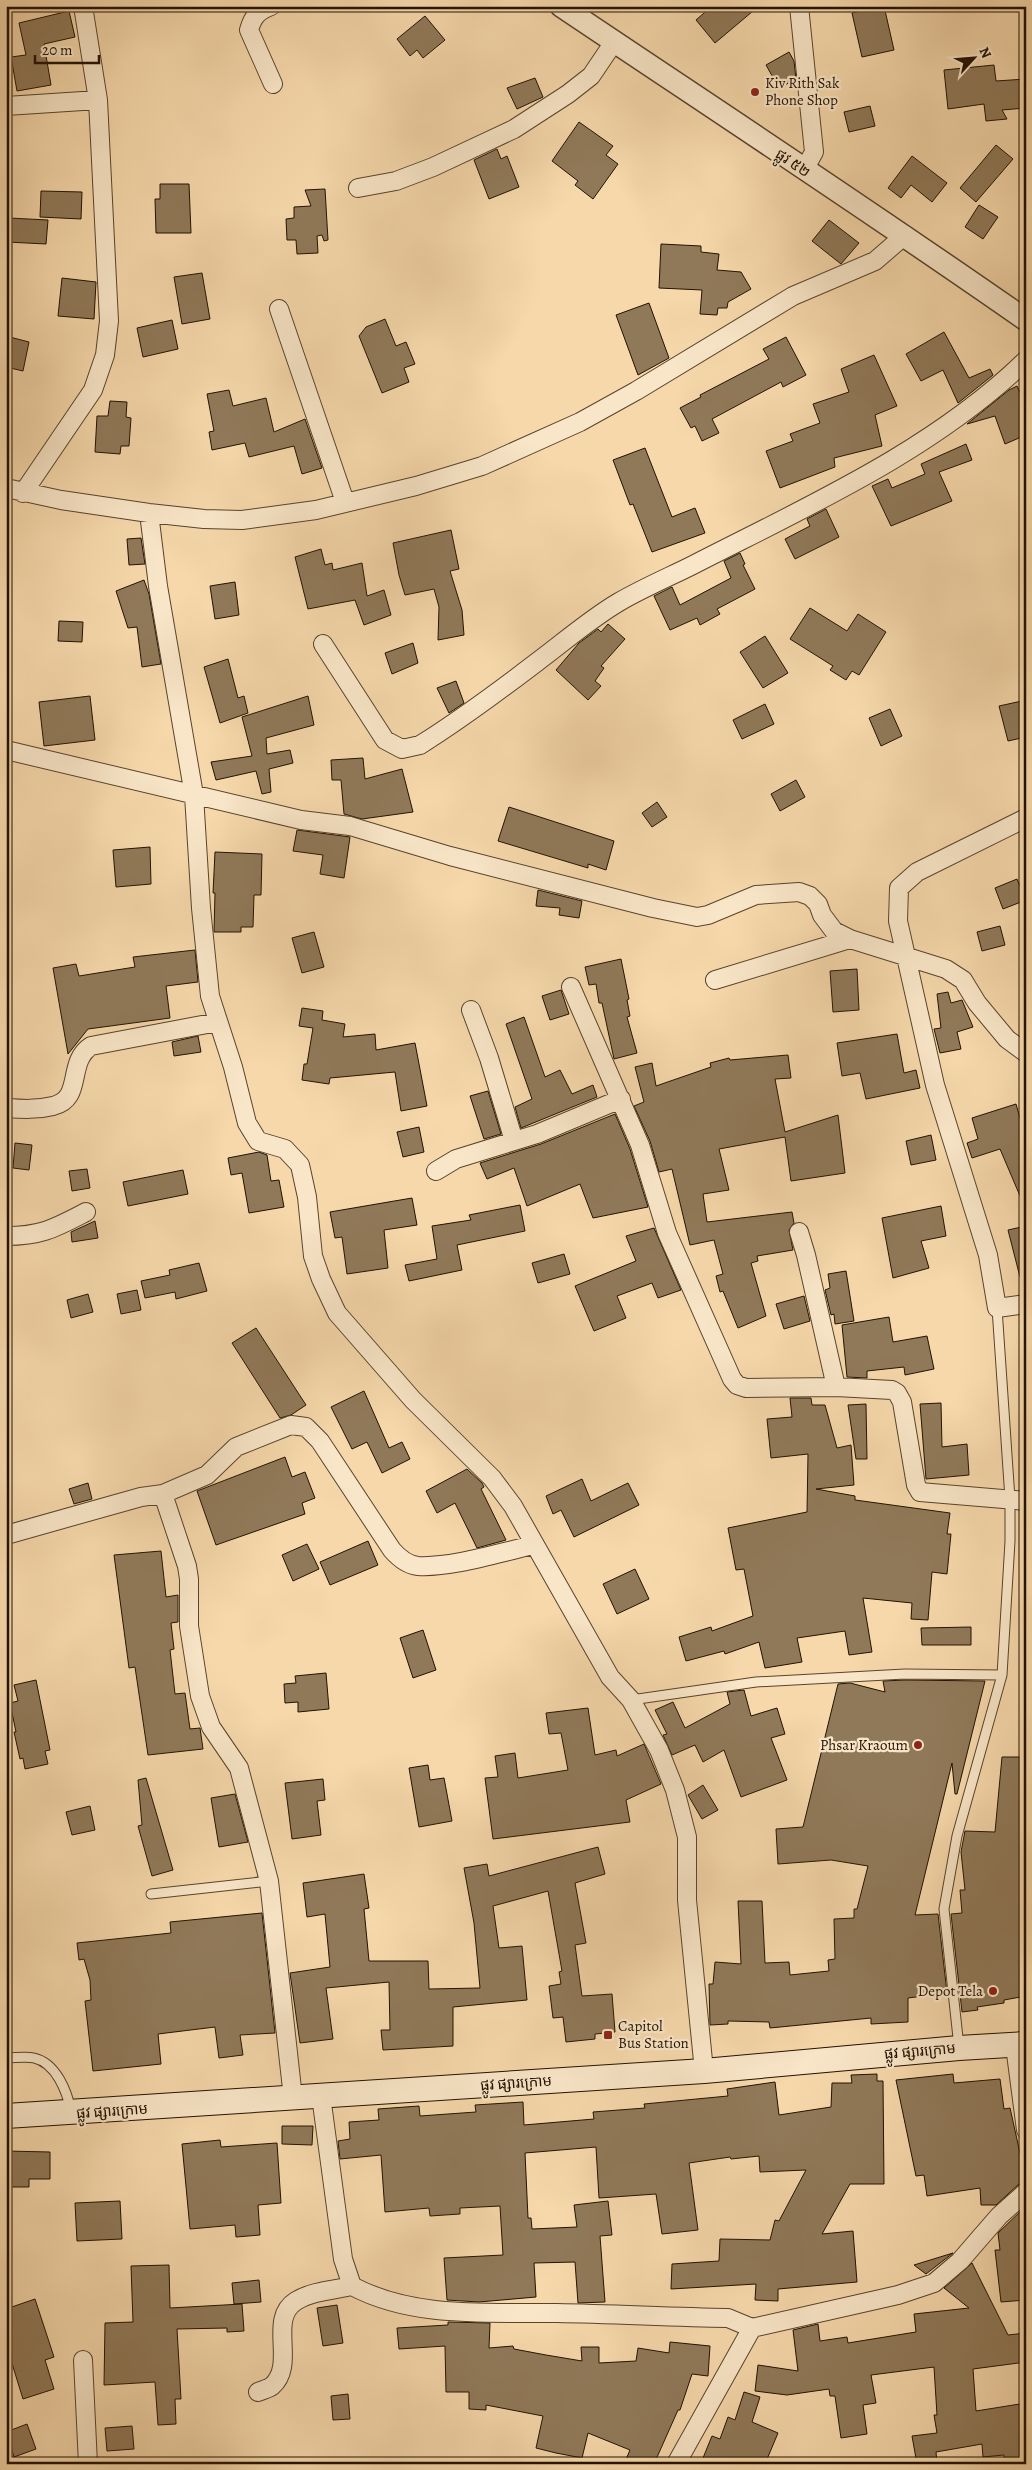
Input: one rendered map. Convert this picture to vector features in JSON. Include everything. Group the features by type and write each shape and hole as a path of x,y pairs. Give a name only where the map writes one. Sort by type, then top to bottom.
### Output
{"main road":[{"name":"ផ្លូវ ផ្សារក្រោម","path":"6,2116 704,2071 959,2048 1021,2045"}],"street":[{"path":"82,6 98,100 109,321 105,355 93,390 15,490 149,513 204,519 242,520 298,513 416,486 473,469 532,446 636,391 793,296 875,261 905,236"},
{"path":"271,6 261,10 252,18 248,30 273,84"},
{"name":"ផ្លូវ ៥២","path":"561,6 905,236 1026,320"},
{"path":"799,6 814,152 804,170"},
{"path":"358,188 396,181 434,167 514,129 568,94 591,76 614,42"},
{"path":"6,106 98,100"},
{"path":"279,309 345,502"},
{"path":"323,644 386,740 402,749 420,745 538,662 582,627 620,602 819,500 894,458 951,422 1005,381 1026,360"},
{"path":"149,513 158,586 194,795 201,908 210,996 233,1066 247,1123 253,1137 262,1144 285,1150 300,1165 307,1197 313,1256 337,1313 413,1400 501,1489 514,1506 534,1545 610,1677 631,1700 659,1750 675,1790 687,1837 687,1900 704,2071"},
{"path":"6,750 301,820 350,826 450,856 653,908 696,916 708,915 756,895 799,892 815,900 834,931 850,939 904,954 946,969 963,980 977,1003 1007,1039 1026,1053"},
{"path":"1026,818 917,872 899,888 898,921 935,1085 988,1256 997,1308 1026,1304"},
{"path":"715,980 850,939"},
{"path":"571,987 622,1099 648,1170 667,1233 732,1380 737,1385 752,1389 836,1387 892,1390 897,1393 902,1402 916,1485 920,1492 1018,1500"},
{"path":"471,1010 489,1058 514,1141"},
{"path":"6,1108 32,1109 54,1106 62,1102 70,1096 77,1060 83,1050 91,1046 218,1022"},
{"path":"436,1170 456,1160 514,1141 622,1099"},
{"path":"6,1236 27,1236 48,1232 86,1212"},
{"path":"799,1232 806,1254 836,1387"},
{"path":"6,1535 132,1499 163,1494 207,1475 236,1447 269,1432 297,1424 306,1427 320,1441 392,1550 404,1561 417,1566 467,1560 534,1545"},
{"path":"163,1494 187,1566 189,1579 189,1626 200,1696 211,1726 239,1768 269,1881 293,2098"},
{"path":"1021,2045 1026,2130"},
{"path":"321,2096 343,2260 352,2286"},
{"path":"258,2392 272,2386 282,2370 285,2312 305,2296 352,2286 370,2296 437,2311 728,2318 752,2328 898,2295 934,2283 960,2261 999,2216 1026,2192"},
{"path":"676,2464 752,2328"},
{"path":"83,2360 88,2464"}],"lane":[{"path":"959,2048 944,1909 957,1836 1002,1675 1010,1541 1018,1500 997,1308"},
{"path":"631,1700 756,1682 905,1674 1002,1675"},
{"path":"151,1894 269,1881"},
{"path":"6,2058 35,2058 53,2070 68,2097 72,2113"}],"building":[{"path":"712,6 759,6 715,43 696,20"},
{"path":"884,6 894,50 862,57 852,13"},
{"path":"69,11 75,37 44,44 51,85 17,91 11,57 26,55 19,23"},
{"path":"425,16 445,40 423,58 417,50 410,56 397,39"},
{"path":"789,52 794,61 796,79 779,88 766,65"},
{"path":"994,65 996,81 1026,79 1026,108 1002,110 1007,119 986,121 984,104 948,109 944,70"},
{"path":"535,78 543,97 517,109 507,88"},
{"path":"870,106 875,126 849,132 844,112"},
{"path":"579,122 613,146 606,155 618,164 593,199 575,185 578,181 552,161"},
{"path":"996,145 1013,159 976,202 960,188"},
{"path":"497,149 501,159 507,156 519,187 489,199 474,160"},
{"path":"912,156 947,183 932,202 911,185 901,198 888,188"},
{"path":"160,184 189,184 191,233 156,233 155,199 160,199"},
{"path":"325,189 328,240 324,241 322,235 317,236 318,253 297,254 296,240 287,240 286,219 294,218 294,207 311,206 305,190"},
{"path":"41,191 82,192 81,219 40,217"},
{"path":"979,205 998,217 983,239 965,227"},
{"path":"9,218 48,220 46,244 7,242"},
{"path":"829,220 859,243 841,264 812,241"},
{"path":"661,244 701,246 701,252 719,254 717,270 741,272 751,289 728,302 727,308 718,308 717,315 700,314 702,290 659,288"},
{"path":"202,273 210,319 182,324 174,277"},
{"path":"62,278 96,282 94,319 58,316"},
{"path":"649,303 669,358 638,375 616,315"},
{"path":"385,319 396,346 406,342 415,364 404,368 409,382 382,393 359,336 366,327"},
{"path":"172,320 178,349 143,357 137,328"},
{"path":"944,332 969,378 990,369 993,375 958,403 943,370 921,381 906,354"},
{"path":"6,336 29,342 23,371 6,367"},
{"path":"786,337 806,375 783,387 781,382 712,419 719,433 702,441 695,426 691,428 680,408 701,397 700,395 769,359 763,349"},
{"path":"874,355 897,406 875,415 882,446 834,458 835,467 780,488 766,451 793,441 790,434 820,423 813,404 849,392 841,369"},
{"path":"1017,386 1026,406 1026,435 1005,444 995,416 967,424 1009,390"},
{"path":"229,390 233,406 266,398 274,432 305,419 322,468 302,474 294,446 249,457 245,443 212,450 209,432 214,431 207,394"},
{"path":"110,401 127,402 126,417 131,418 129,446 121,446 120,454 95,452 97,416 108,416"},
{"path":"966,444 972,460 939,472 952,501 891,526 872,486 888,479 892,488 925,474 921,464"},
{"path":"645,448 672,517 695,508 705,533 652,552 633,504 630,505 613,460"},
{"path":"826,509 839,537 795,559 785,539 810,526 807,519"},
{"path":"451,530 459,569 450,571 462,610 464,635 438,640 439,607 434,589 405,595 393,543"},
{"path":"141,538 145,564 129,565 127,539"},
{"path":"321,549 325,565 332,563 333,570 362,563 367,596 384,590 391,615 364,625 355,600 308,609 295,557"},
{"path":"740,553 745,564 743,565 755,589 717,609 720,614 700,625 697,618 670,630 654,596 672,587 680,605 731,578 724,561"},
{"path":"144,580 149,594 161,664 142,667 137,627 128,628 116,591"},
{"path":"235,582 239,615 215,619 210,586"},
{"path":"810,608 847,631 858,614 886,632 859,675 852,671 846,680 830,670 833,666 790,639"},
{"path":"59,621 83,622 82,642 58,641"},
{"path":"608,624 625,639 601,666 604,668 595,681 601,686 588,700 556,670 579,643 598,629 601,632"},
{"path":"765,636 788,673 763,688 740,652"},
{"path":"413,643 418,663 392,674 385,653"},
{"path":"228,659 238,698 244,696 248,713 220,723 204,667"},
{"path":"456,681 464,703 449,713 437,688"},
{"path":"90,696 95,740 44,746 39,702"},
{"path":"308,696 314,725 266,738 267,754 290,750 293,763 269,769 271,792 262,794 256,771 216,780 211,762 252,756 242,717"},
{"path":"1022,701 1026,717 1026,737 1008,741 999,706"},
{"path":"765,704 774,724 742,739 733,720"},
{"path":"890,709 902,736 881,746 869,718"},
{"path":"363,758 365,779 402,769 413,812 362,819 344,814 341,780 332,780 331,760"},
{"path":"796,780 805,797 780,811 771,794"},
{"path":"657,802 667,817 652,827 642,813"},
{"path":"509,807 614,841 606,870 588,864 588,868 498,841"},
{"path":"297,830 350,837 344,878 320,874 323,855 293,851"},
{"path":"150,847 151,884 116,887 113,850"},
{"path":"215,852 262,854 261,895 254,895 253,927 241,927 241,932 214,932"},
{"path":"1017,879 1026,900 1003,909 995,888"},
{"path":"538,890 582,901 579,918 559,915 560,908 536,906"},
{"path":"1000,926 1005,945 982,951 977,932"},
{"path":"314,932 324,967 302,973 292,938"},
{"path":"195,950 198,982 166,986 170,1018 88,1029 68,1054 53,968 76,964 79,976 135,967 133,957"},
{"path":"621,959 629,999 627,1000 630,1016 627,1017 637,1053 614,1059 602,1003 599,1003 596,984 589,985 585,967"},
{"path":"857,969 859,1010 833,1012 830,971"},
{"path":"561,990 569,1014 550,1020 542,996"},
{"path":"948,992 951,1003 962,1000 973,1027 957,1032 961,1049 940,1053 934,1029 941,1028 937,994"},
{"path":"302,1008 323,1011 322,1020 345,1024 343,1037 375,1034 376,1050 415,1043 427,1106 401,1111 395,1072 330,1078 329,1084 302,1080 304,1064 307,1064 313,1028 299,1026"},
{"path":"524,1017 545,1077 560,1070 572,1094 593,1085 597,1097 521,1128 515,1107 532,1099 506,1024"},
{"path":"897,1034 904,1073 916,1070 920,1088 866,1099 860,1073 842,1076 837,1043"},
{"path":"198,1036 201,1052 174,1056 172,1042"},
{"path":"788,1055 791,1078 775,1079 785,1132 838,1115 845,1173 791,1181 785,1137 719,1149 729,1190 703,1194 707,1222 792,1212 794,1223 789,1230 793,1250 757,1256 758,1261 751,1263 766,1316 738,1328 723,1291 720,1292 716,1276 723,1274 714,1240 690,1245 672,1169 659,1172 650,1141 634,1106 644,1102 635,1067 652,1063 656,1086 711,1067 710,1063 729,1058 730,1060"},
{"path":"488,1091 501,1134 484,1139 470,1096"},
{"path":"1016,1104 1022,1125 1026,1124 1026,1210 1000,1149 972,1158 967,1143 978,1139 972,1118"},
{"path":"615,1114 630,1149 648,1207 593,1218 580,1184 527,1206 514,1168 487,1179 480,1163 541,1144"},
{"path":"419,1127 424,1152 403,1157 397,1132"},
{"path":"931,1135 936,1160 911,1165 906,1141"},
{"path":"15,1143 32,1145 29,1170 13,1168"},
{"path":"259,1152 267,1155 271,1181 279,1180 284,1207 249,1213 242,1173 231,1175 228,1158"},
{"path":"87,1169 90,1188 72,1191 69,1171"},
{"path":"183,1170 188,1194 128,1206 123,1182"},
{"path":"412,1198 417,1225 384,1230 388,1268 347,1274 342,1237 335,1238 330,1212"},
{"path":"520,1205 525,1231 457,1245 462,1270 409,1281 405,1265 437,1259 432,1226 471,1220 469,1215"},
{"path":"941,1206 946,1236 921,1241 929,1268 893,1278 882,1218"},
{"path":"95,1221 98,1238 72,1242 71,1232"},
{"path":"1026,1226 1026,1276 1020,1277 1008,1230"},
{"path":"654,1228 681,1290 658,1298 652,1283 617,1296 626,1318 594,1331 575,1286 636,1261 626,1236"},
{"path":"564,1254 570,1274 538,1283 532,1263"},
{"path":"199,1263 207,1291 176,1299 175,1292 145,1298 141,1281 170,1275 169,1270"},
{"path":"846,1271 854,1321 835,1324 834,1314 831,1315 825,1290 830,1288 828,1274"},
{"path":"137,1290 141,1310 121,1314 117,1294"},
{"path":"88,1294 93,1312 71,1318 67,1300"},
{"path":"804,1296 810,1321 784,1329 776,1304"},
{"path":"889,1317 893,1342 927,1336 934,1369 905,1375 904,1367 867,1371 867,1378 847,1377 842,1325"},
{"path":"256,1328 306,1405 291,1415 280,1418 232,1343"},
{"path":"364,1391 389,1448 402,1442 410,1459 382,1473 367,1442 352,1449 331,1407"},
{"path":"790,1398 811,1398 812,1405 825,1405 837,1448 851,1445 854,1485 816,1489 855,1496 855,1500 950,1513 947,1534 951,1534 947,1574 932,1572 928,1620 911,1619 912,1603 863,1598 872,1652 849,1655 845,1631 797,1638 802,1662 765,1668 759,1642 725,1654 724,1651 686,1661 679,1637 711,1627 712,1631 753,1616 744,1569 736,1570 728,1528 807,1512 808,1454 771,1458 767,1419 792,1417"},
{"path":"941,1403 942,1447 967,1444 969,1475 926,1479 920,1404"},
{"path":"866,1404 867,1459 856,1459 848,1405"},
{"path":"285,1457 292,1477 305,1472 315,1498 302,1503 305,1514 216,1545 197,1491"},
{"path":"467,1469 482,1483 484,1487 481,1489 506,1540 477,1548 455,1503 437,1513 426,1491"},
{"path":"582,1479 591,1501 628,1483 639,1505 574,1537 561,1510 553,1514 546,1496"},
{"path":"88,1483 92,1499 74,1504 69,1489"},
{"path":"368,1541 378,1565 330,1585 320,1562"},
{"path":"307,1544 319,1569 293,1581 282,1555"},
{"path":"161,1551 166,1597 178,1595 178,1622 171,1623 174,1649 170,1650 175,1694 185,1693 190,1729 200,1728 203,1749 148,1755 135,1667 129,1668 114,1555"},
{"path":"635,1569 649,1599 617,1614 603,1584"},
{"path":"971,1627 971,1645 922,1645 921,1628"},
{"path":"423,1630 436,1670 413,1678 400,1638"},
{"path":"326,1673 329,1709 298,1712 298,1702 285,1703 284,1684 296,1683 295,1676"},
{"path":"36,1680 50,1750 45,1751 48,1764 25,1769 23,1758 20,1759 10,1703 18,1701 14,1685"},
{"path":"883,1681 985,1681 957,1794 955,1794 952,1763 915,1915 938,1914 947,1993 908,1998 908,2022 871,2024 871,2018 770,2028 769,2022 728,2021 728,2024 710,2025 709,1984 713,1984 715,1962 741,1964 738,1901 762,1901 765,1963 789,1962 790,1975 829,1971 828,1960 835,1959 834,1919 854,1918 854,1909 857,1909 868,1866 831,1860 778,1864 776,1829 803,1827 838,1684 850,1683 885,1692"},
{"path":"744,1690 751,1716 777,1708 785,1734 771,1738 787,1780 741,1797 724,1750 703,1762 695,1745 672,1755 663,1735 667,1734 655,1710 673,1702 685,1728 730,1704 727,1692"},
{"path":"588,1708 595,1755 616,1750 617,1756 644,1744 661,1784 626,1800 630,1822 493,1839 485,1778 498,1777 495,1756 515,1753 518,1778 568,1770 561,1733 549,1734 546,1713"},
{"path":"1002,1757 1026,1757 1026,1996 1004,2000 1004,2003 977,2007 978,2010 962,2012 951,1914 962,1913 960,1890 965,1890 961,1852 965,1831 995,1832"},
{"path":"428,1765 430,1780 444,1778 452,1821 419,1827 409,1768"},
{"path":"146,1778 173,1870 152,1876 138,1826 142,1825 138,1780"},
{"path":"323,1779 325,1800 317,1801 321,1835 292,1839 285,1783"},
{"path":"703,1785 718,1810 702,1819 688,1795"},
{"path":"235,1794 248,1842 219,1847 211,1798"},
{"path":"90,1806 95,1830 72,1835 66,1812"},
{"path":"598,1847 605,1874 575,1883 586,1943 575,1945 582,1996 612,1994 615,2032 595,2034 595,2039 566,2042 563,2017 553,2018 549,1986 561,1984 559,1972 562,1971 548,1891 493,1906 499,1948 522,1946 527,2000 453,2007 453,2046 383,2050 381,2030 390,2030 389,1982 326,1988 333,2039 300,2043 290,1973 330,1967 325,1914 307,1917 303,1883 364,1874 369,1908 364,1909 369,1961 428,1961 429,1989 480,1988 474,1923 464,1868 487,1864 489,1876"},
{"path":"262,1913 275,2033 240,2035 243,2055 219,2058 215,2027 158,2034 161,2064 93,2071 85,2001 91,2000 90,1980 84,1959 79,1960 77,1943 171,1933 170,1922"},
{"path":"877,2074 877,2081 883,2081 884,2184 850,2184 822,2234 853,2231 857,2282 778,2289 778,2301 755,2300 756,2284 671,2289 672,2264 719,2261 720,2239 770,2240 775,2220 779,2221 806,2170 760,2172 759,2156 731,2159 730,2157 689,2163 698,2230 662,2234 656,2194 599,2198 596,2147 525,2153 528,2218 531,2218 532,2229 577,2227 574,2205 608,2201 612,2235 600,2236 605,2302 578,2303 575,2262 534,2263 536,2297 479,2302 447,2300 444,2258 503,2255 500,2206 460,2208 460,2214 430,2216 429,2208 385,2212 381,2155 340,2159 338,2141 350,2139 349,2122 379,2120 378,2109 419,2106 420,2116 476,2112 475,2105 523,2102 524,2125 594,2119 593,2112 645,2108 644,2104 728,2096 727,2089 775,2082 779,2115 831,2107 832,2083 852,2083 851,2075"},
{"path":"953,2074 954,2083 1000,2079 1004,2109 1010,2108 1022,2162 1026,2161 1026,2182 1019,2184 996,2205 981,2205 980,2188 927,2196 924,2175 916,2176 896,2080"},
{"path":"282,2126 313,2126 312,2145 282,2144"},
{"path":"220,2140 221,2147 277,2143 281,2203 258,2205 260,2235 236,2237 235,2225 190,2229 182,2144"},
{"path":"6,2151 50,2152 50,2179 29,2179 29,2187 6,2187"},
{"path":"120,2201 122,2239 77,2241 75,2203"},
{"path":"1026,2206 1026,2300 1001,2302 995,2250 1000,2250 998,2233"},
{"path":"953,2253 926,2274 914,2265"},
{"path":"972,2263 1008,2335 1026,2333 1026,2362 973,2369 976,2411 1026,2403 1026,2462 1005,2464 1004,2455 983,2457 982,2444 936,2452 937,2464 917,2464 912,2436 937,2433 934,2415 937,2415 934,2367 871,2375 876,2403 863,2405 867,2434 841,2438 835,2396 830,2396 829,2389 787,2395 755,2391 758,2365 798,2371 793,2330 818,2324 820,2341 847,2337 848,2343 916,2332 914,2314 969,2308 944,2288"},
{"path":"169,2265 170,2308 242,2304 244,2331 227,2332 227,2328 177,2329 181,2399 175,2399 176,2424 158,2425 155,2382 104,2385 105,2323 133,2322 131,2266"},
{"path":"259,2280 261,2302 234,2304 232,2283"},
{"path":"35,2299 54,2357 45,2360 54,2389 23,2399 6,2344 6,2309"},
{"path":"337,2305 343,2343 323,2346 317,2308"},
{"path":"448,2322 490,2323 489,2348 513,2346 514,2349 582,2361 581,2347 599,2347 599,2363 636,2361 638,2348 669,2353 670,2342 710,2346 708,2376 692,2374 680,2410 678,2410 654,2464 624,2464 630,2450 588,2433 582,2458 556,2453 536,2448 543,2416 486,2405 486,2410 469,2409 469,2392 446,2392 445,2346 399,2349 397,2328 448,2325"},
{"path":"744,2392 760,2397 752,2422 778,2433 765,2464 717,2464 703,2458 712,2436 720,2439 728,2417 735,2420"},
{"path":"348,2394 350,2419 333,2420 331,2396"},
{"path":"27,2424 36,2449 14,2457 6,2432"},
{"path":"132,2426 134,2449 107,2451 105,2428"}],"place":[{"name":"Kiv Rith Sak Phone Shop","path":"755,92"},
{"name":"Phsar Kraoum","path":"918,1745"},
{"name":"Depot Tela","path":"993,1991"},
{"name":"Capitol Bus Station","path":"608,2035"}]}
